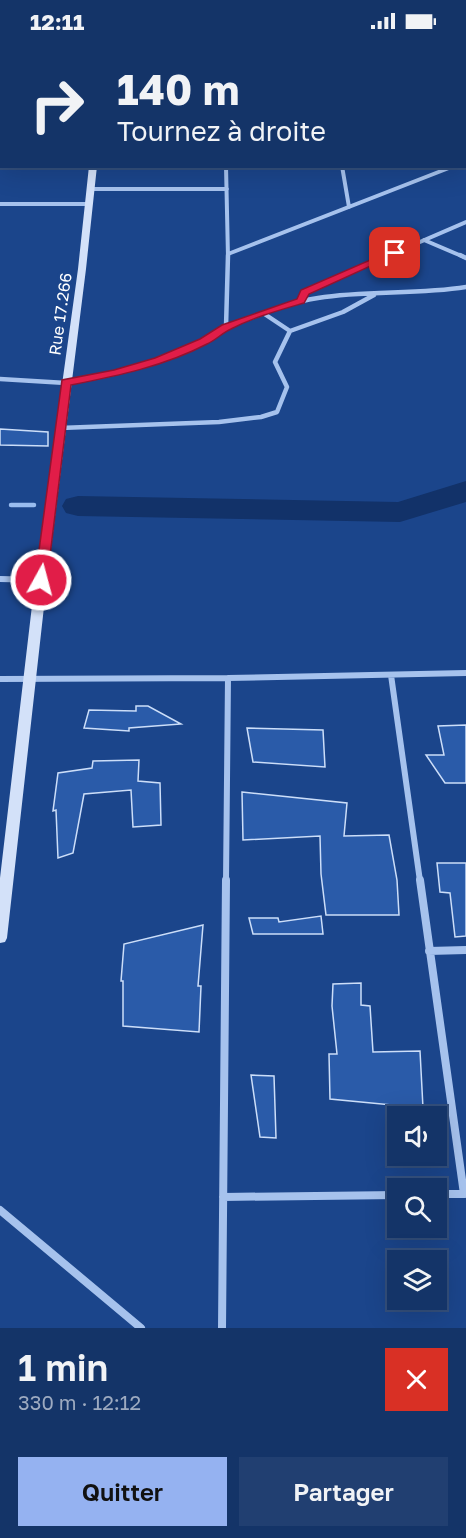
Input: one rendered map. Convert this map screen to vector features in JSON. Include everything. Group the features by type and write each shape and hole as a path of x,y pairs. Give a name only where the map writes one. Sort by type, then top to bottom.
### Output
{"main road":[{"name":"Rue 17.266","path":"0,938 41,580 93,168"}],"street":[{"path":"226,168 228,254 226,327"},
{"path":"342,168 349,207"},
{"path":"228,254 443,168"},
{"path":"90,189 227,189"},
{"path":"0,204 88,204"},
{"path":"301,301 304,292 466,222"},
{"path":"424,240 466,258"},
{"path":"0,379 66,383 116,373 159,360 204,342 226,327 301,301 466,287"},
{"path":"60,428 219,422 272,414 280,408 286,392 287,387 275,362 290,331 343,312 377,293"},
{"path":"263,313 290,331"},
{"path":"0,579 41,580"},
{"path":"0,679 228,678 466,673"},
{"path":"391,675 465,1194 447,1194"},
{"path":"222,1328 228,678"},
{"path":"429,951 466,950"},
{"path":"223,1197 387,1195"},
{"path":"0,1210 141,1328"}],"building":[{"path":"0,429 48,432 48,446 0,445"},
{"path":"136,706 148,706 181,724 129,728 129,731 84,728 89,710 136,711"},
{"path":"466,725 466,783 445,783 426,755 444,755 438,726"},
{"path":"247,728 323,730 325,767 253,762"},
{"path":"139,760 138,781 160,783 161,825 133,827 131,790 84,794 73,853 58,858 56,810 53,811 58,773 92,768 93,761"},
{"path":"242,792 347,803 344,836 389,835 397,880 399,915 326,915 321,874 320,836 243,840"},
{"path":"437,863 466,863 466,936 455,937 450,893 440,892"},
{"path":"321,916 323,934 253,934 249,918 278,918 279,922"},
{"path":"203,925 198,986 201,986 199,1032 123,1026 123,981 121,981 124,944"},
{"path":"361,983 361,1005 370,1006 373,1052 420,1051 423,1106 330,1099 329,1054 337,1054 332,1006 333,984"},
{"path":"251,1075 274,1076 276,1138 260,1137"}],"waterway":[{"path":"78,506 400,512 466,491"},
{"path":"11,505 34,505"}],"route":[{"path":"41,580 66,383 116,373 159,360 204,342 226,327 277,307 301,301 304,292 395,253"}]}
